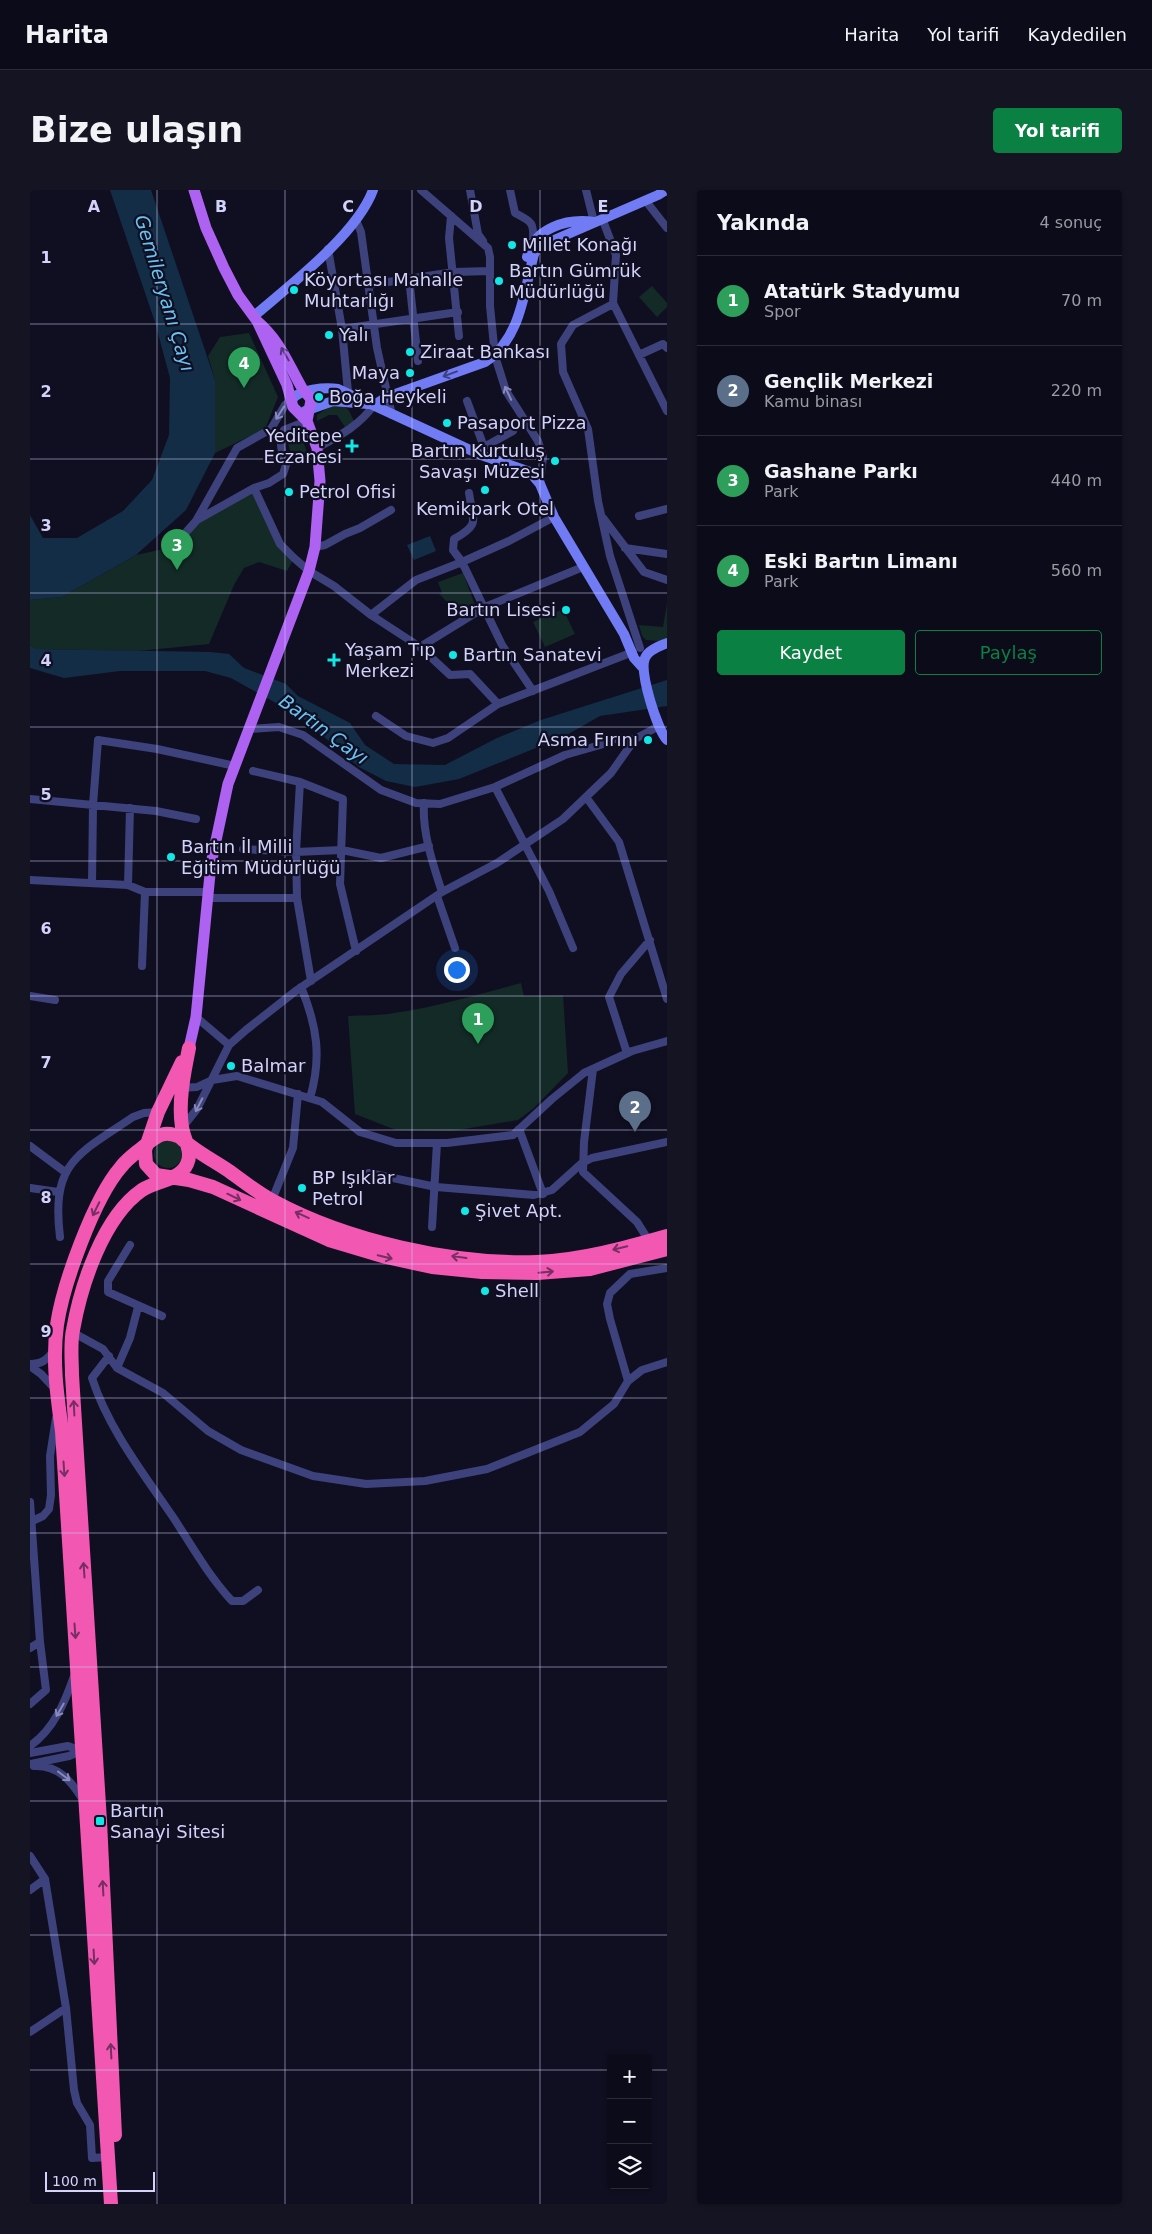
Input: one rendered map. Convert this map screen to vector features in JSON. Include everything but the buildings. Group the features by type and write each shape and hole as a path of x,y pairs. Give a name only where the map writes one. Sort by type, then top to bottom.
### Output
{"highway":[{"path":"120,2204 94,1724 72,1376 72,1332 80,1299 92,1263 117,1215 143,1189 184,1170 188,1164 188,1149 177,1131 189,1048"},
{"path":"183,1083 158,1112 144,1157 150,1170 156,1175 188,1180 213,1188 329,1240 386,1257 432,1267 482,1272 536,1273 590,1269 667,1249"},
{"path":"111,2204 83,1751 56,1390 55,1349 57,1323 68,1281 94,1211 121,1167 159,1134 177,1131"},
{"path":"185,1142 272,1200 325,1225 376,1241 426,1252 485,1260 537,1262 582,1257 667,1236"}],"main road":[{"path":"194,190 206,228 238,294 282,347 305,393 311,400 303,410"},
{"path":"256,318 356,220 373,190"},
{"path":"256,318 287,385 293,407 303,410 334,401 374,405 387,397 485,362 495,356 505,343 528,253 555,225 577,220 598,220 666,190"},
{"path":"292,400 295,394 320,388 348,392 392,415 530,472 540,484 554,518 638,655 662,735 667,740"},
{"path":"189,1048 196,1017 207,895 228,784 278,658 309,571 315,547 320,481 317,448 303,410"},
{"path":"638,655 667,643"}],"street":[{"path":"421,190 488,248"},
{"path":"470,190 478,234 488,248 495,356 506,391 538,440 544,457 540,484"},
{"path":"510,190 515,213 528,219 534,227 535,244"},
{"path":"586,190 598,220 616,255 613,304 667,411"},
{"path":"645,200 667,228"},
{"path":"452,216 449,238 454,272 459,336"},
{"path":"356,220 362,232 374,325 392,415"},
{"path":"328,249 342,329 348,392 360,404"},
{"path":"368,285 454,272 490,271"},
{"path":"409,278 418,360"},
{"path":"376,716 406,736 433,743 448,738 498,704 638,655 610,556 601,516 588,429 563,372 561,344 573,325 613,304"},
{"path":"342,329 458,312"},
{"path":"639,355 663,344 667,348"},
{"path":"173,547 196,521 237,448 271,429 285,405 292,400"},
{"path":"467,401 483,451 513,431"},
{"path":"317,448 347,432 364,419 374,405"},
{"path":"196,521 254,488 269,483 282,474 286,469 281,452 281,436 284,430 307,421"},
{"path":"271,429 281,436"},
{"path":"530,472 542,467"},
{"path":"254,488 280,544 309,571 334,586 371,615 420,647 450,675 470,674 498,704"},
{"path":"469,493 473,523 469,530 454,539 453,550 462,562 502,645 533,691"},
{"path":"315,547 325,545 344,534 360,528 391,510"},
{"path":"639,516 667,510"},
{"path":"601,516 644,572 667,580"},
{"path":"371,615 416,580 462,562 554,518"},
{"path":"625,548 667,554"},
{"path":"420,647 484,607 583,567"},
{"path":"177,1131 197,1110 229,1045 301,987 439,894 496,863 563,820 611,773 635,739 658,723"},
{"path":"249,729 278,727 303,735 381,790 416,803 440,804 495,787 565,755 617,738 635,739"},
{"path":"92,883 93,805 98,740 235,766"},
{"path":"253,770 300,782 343,800 340,884 356,951"},
{"path":"300,782 296,852 297,898 311,981"},
{"path":"495,787 549,891 573,948"},
{"path":"586,797 619,842 667,1000"},
{"path":"30,799 156,811 196,819"},
{"path":"424,803 423,816 439,894 455,948"},
{"path":"128,885 130,808"},
{"path":"243,849 296,852 342,850 382,858 429,846"},
{"path":"30,880 128,885 145,892 297,898"},
{"path":"142,966 145,892"},
{"path":"628,1053 609,997 621,974 650,940"},
{"path":"301,987 313,1016 316,1043 316,1077 310,1098"},
{"path":"30,996 55,1000"},
{"path":"196,1017 229,1045"},
{"path":"183,1083 237,1076 322,1102 360,1132 396,1143 437,1143 513,1135 584,1073 628,1053 667,1041"},
{"path":"593,1069 582,1172 637,1222 649,1241"},
{"path":"272,1200 292,1148 298,1094"},
{"path":"60,1237 58,1192 65,1172 77,1157 133,1117 144,1113 158,1112"},
{"path":"519,1129 543,1194"},
{"path":"369,1173 436,1187 534,1196 552,1190 582,1163 601,1156 667,1142"},
{"path":"432,1226 436,1187 437,1143"},
{"path":"30,1146 65,1172"},
{"path":"30,1188 58,1192"},
{"path":"130,1245 108,1281 108,1292 138,1307 162,1316"},
{"path":"628,1381 610,1319 607,1304 610,1293 630,1274 667,1268"},
{"path":"117,1368 130,1338 138,1307"},
{"path":"72,1332 103,1349 117,1368 163,1393 208,1431 241,1450 313,1476 366,1484 425,1481 487,1469 580,1432 614,1404 628,1381 642,1370 667,1362"},
{"path":"30,1365 40,1364 47,1360 55,1349"},
{"path":"108,1356 92,1378 100,1401 133,1457 205,1569 232,1601 243,1602 258,1590"},
{"path":"30,1365 56,1390"},
{"path":"31,1521 43,1516 49,1509 51,1495 50,1456 58,1407"},
{"path":"30,1502 33,1595 46,1690 30,1704"},
{"path":"30,1648 40,1642"},
{"path":"30,1746 37,1741 56,1717 65,1701 77,1667"},
{"path":"30,1765 83,1751 88,1745 94,1724"},
{"path":"30,1753 68,1746 89,1755 96,1770"},
{"path":"30,1765 44,1766 58,1771 70,1781 86,1804"},
{"path":"30,1856 45,1879 66,2008 75,2097 90,2125 92,2158 108,2157"},
{"path":"30,1890 45,1879"},
{"path":"30,2032 66,2008"}],"green space":[{"path":"652,286 667,303 667,307 657,317 639,297"},
{"path":"249,333 278,397 265,429 215,453 215,380 208,356 220,337"},
{"path":"331,406 346,408 354,421 345,427 337,415 329,415 317,421 317,415"},
{"path":"300,432 309,458 298,466 290,451 289,442 294,435"},
{"path":"254,488 280,544 294,558 287,571 259,562 244,568 234,585 209,644 138,651 36,649 30,645 30,600 62,597 136,555 173,547 196,521"},
{"path":"463,573 475,605 461,615 439,594 442,593 438,582"},
{"path":"667,603 667,638 660,641 646,640 642,636 639,625 663,627"},
{"path":"563,609 575,634 545,647 533,622"},
{"path":"521,983 524,996 563,995 568,1073 534,1108 518,1120 452,1131 396,1130 355,1114 348,1016 383,1015 426,1007"},
{"path":"168,1140 178,1144 182,1154 178,1164 168,1168 158,1164 154,1154 158,1144"}],"water":[{"name":"Gemileryanı Çayı","path":"110,190 151,190 215,380 215,453 186,510 136,555 62,597 30,600 30,515 43,538 77,538 123,511 152,480 169,435 170,378 155,322"},
{"path":"430,536 436,551 414,560 407,545"},
{"name":"Bartın Çayı","path":"30,645 36,649 211,652 229,654 244,668 286,684 298,696 350,723 365,745 394,764 445,765 497,738 541,720 667,680 667,706 600,716 563,737 459,779 415,787 386,781 359,767 301,717 231,678 205,671 120,671 64,678 30,668"}],"place":[{"name":"Millet Konağı","path":"512,245"},
{"name":"Bartın Gümrük Müdürlüğü","path":"499,281"},
{"name":"Köyortası Mahalle Muhtarlığı","path":"294,290"},
{"name":"Yalı","path":"329,335"},
{"name":"Ziraat Bankası","path":"410,352"},
{"name":"Maya","path":"410,373"},
{"name":"Eski Bartın Limanı","path":"244,388"},
{"name":"Boğa Heykeli","path":"319,397"},
{"name":"Pasaport Pizza","path":"447,423"},
{"name":"Yeditepe Eczanesi","path":"352,446"},
{"name":"Bartın Kurtuluş Savaşı Müzesi","path":"555,461"},
{"name":"Kemikpark Otel","path":"485,490"},
{"name":"Petrol Ofisi","path":"289,492"},
{"name":"Gashane Parkı","path":"177,570"},
{"name":"Bartın Lisesi","path":"566,610"},
{"name":"Bartın Sanatevi","path":"453,655"},
{"name":"Yaşam Tıp Merkezi","path":"334,660"},
{"name":"Asma Fırını","path":"648,740"},
{"name":"Bartın İl Milli Eğitim Müdürlüğü","path":"171,857"},
{"name":"Atatürk Stadyumu","path":"478,1044"},
{"name":"Balmar","path":"231,1066"},
{"name":"Gençlik Merkezi","path":"635,1132"},
{"name":"BP Işıklar Petrol","path":"302,1188"},
{"name":"Şivet Apt.","path":"465,1211"},
{"name":"Shell","path":"485,1291"},
{"name":"Bartın Sanayi Sitesi","path":"100,1821"}]}
